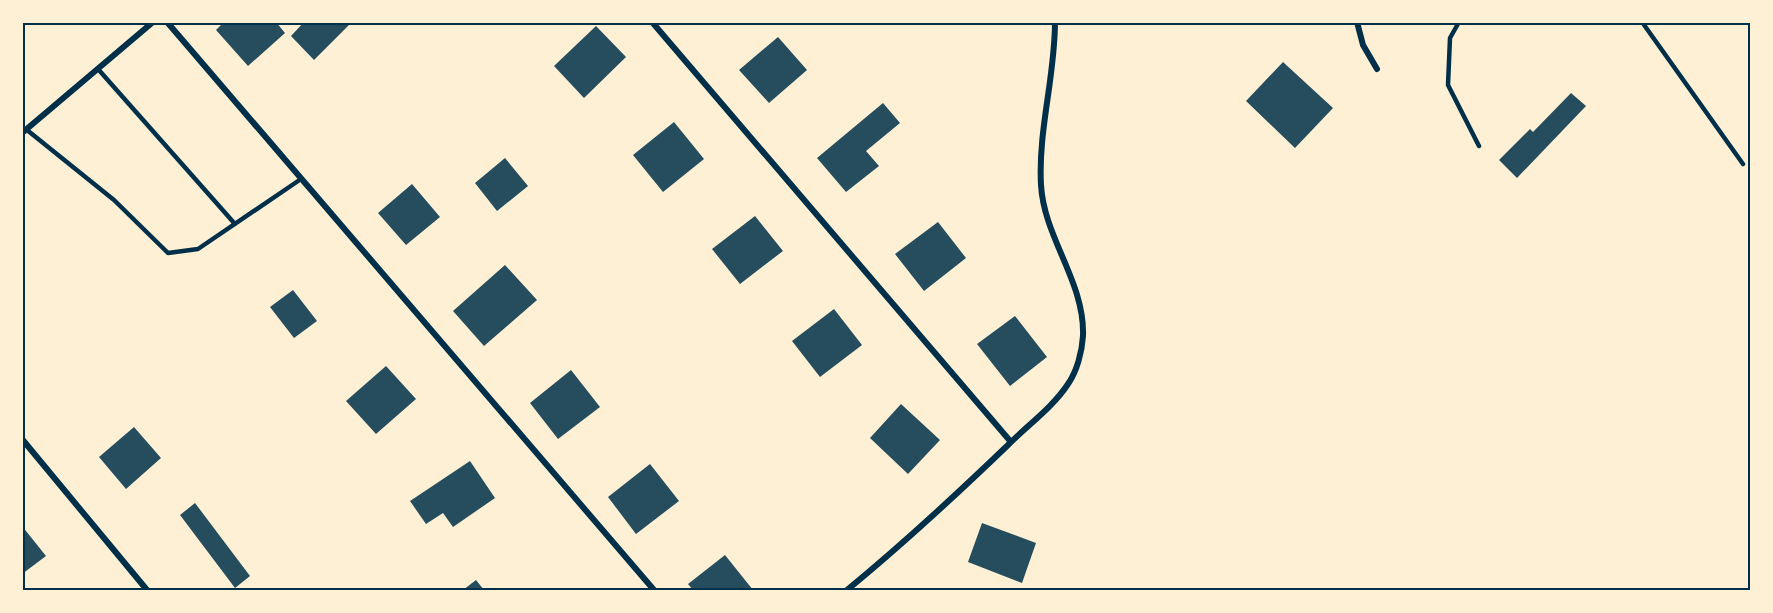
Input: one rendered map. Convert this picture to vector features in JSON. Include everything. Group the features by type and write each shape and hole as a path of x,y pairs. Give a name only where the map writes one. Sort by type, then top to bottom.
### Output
{"street":[{"path":"25,132 153,22"},
{"path":"167,22 654,591"},
{"path":"652,22 1011,442"},
{"path":"847,591 915,534 1058,398 1077,366 1083,338 1082,314 1074,285 1050,229 1041,188 1040,146 1055,22"},
{"path":"1357,22 1363,45 1377,69"},
{"path":"22,439 147,591"}],"lane":[{"path":"1458,22 1450,38 1448,86 1479,146"},
{"path":"1642,22 1743,164"},
{"path":"98,69 236,224"},
{"path":"25,132 114,200 168,253 198,249 301,179"}],"building":[{"path":"224,22 276,22 285,33 248,66 216,30"},
{"path":"304,22 352,22 314,60 291,36"},
{"path":"596,26 626,57 584,98 554,66"},
{"path":"778,37 807,70 769,103 739,70"},
{"path":"1283,62 1333,108 1295,148 1246,101"},
{"path":"1571,93 1586,106 1517,178 1499,160 1530,129 1533,132"},
{"path":"883,103 900,123 866,151 879,166 846,192 817,158"},
{"path":"674,122 704,159 663,192 633,155"},
{"path":"505,158 528,186 497,211 475,183"},
{"path":"412,184 440,217 406,245 378,213"},
{"path":"755,216 783,251 740,284 712,249"},
{"path":"938,222 966,258 924,291 895,254"},
{"path":"505,265 537,300 484,346 453,311"},
{"path":"293,290 317,321 294,338 270,307"},
{"path":"834,309 862,345 820,377 792,341"},
{"path":"1015,316 1047,357 1010,386 977,344"},
{"path":"386,366 416,399 376,434 346,401"},
{"path":"571,370 600,407 558,439 530,403"},
{"path":"901,404 940,440 908,474 870,438"},
{"path":"134,427 161,458 126,489 99,457"},
{"path":"470,461 495,498 453,527 443,513 426,524 410,501"},
{"path":"650,464 679,501 636,534 608,497"},
{"path":"195,503 250,576 235,588 180,515"},
{"path":"982,523 1036,543 1022,583 968,562"},
{"path":"22,526 46,556 22,574"},
{"path":"725,555 753,590 693,590 688,584"},
{"path":"476,580 484,590 463,590"}]}
